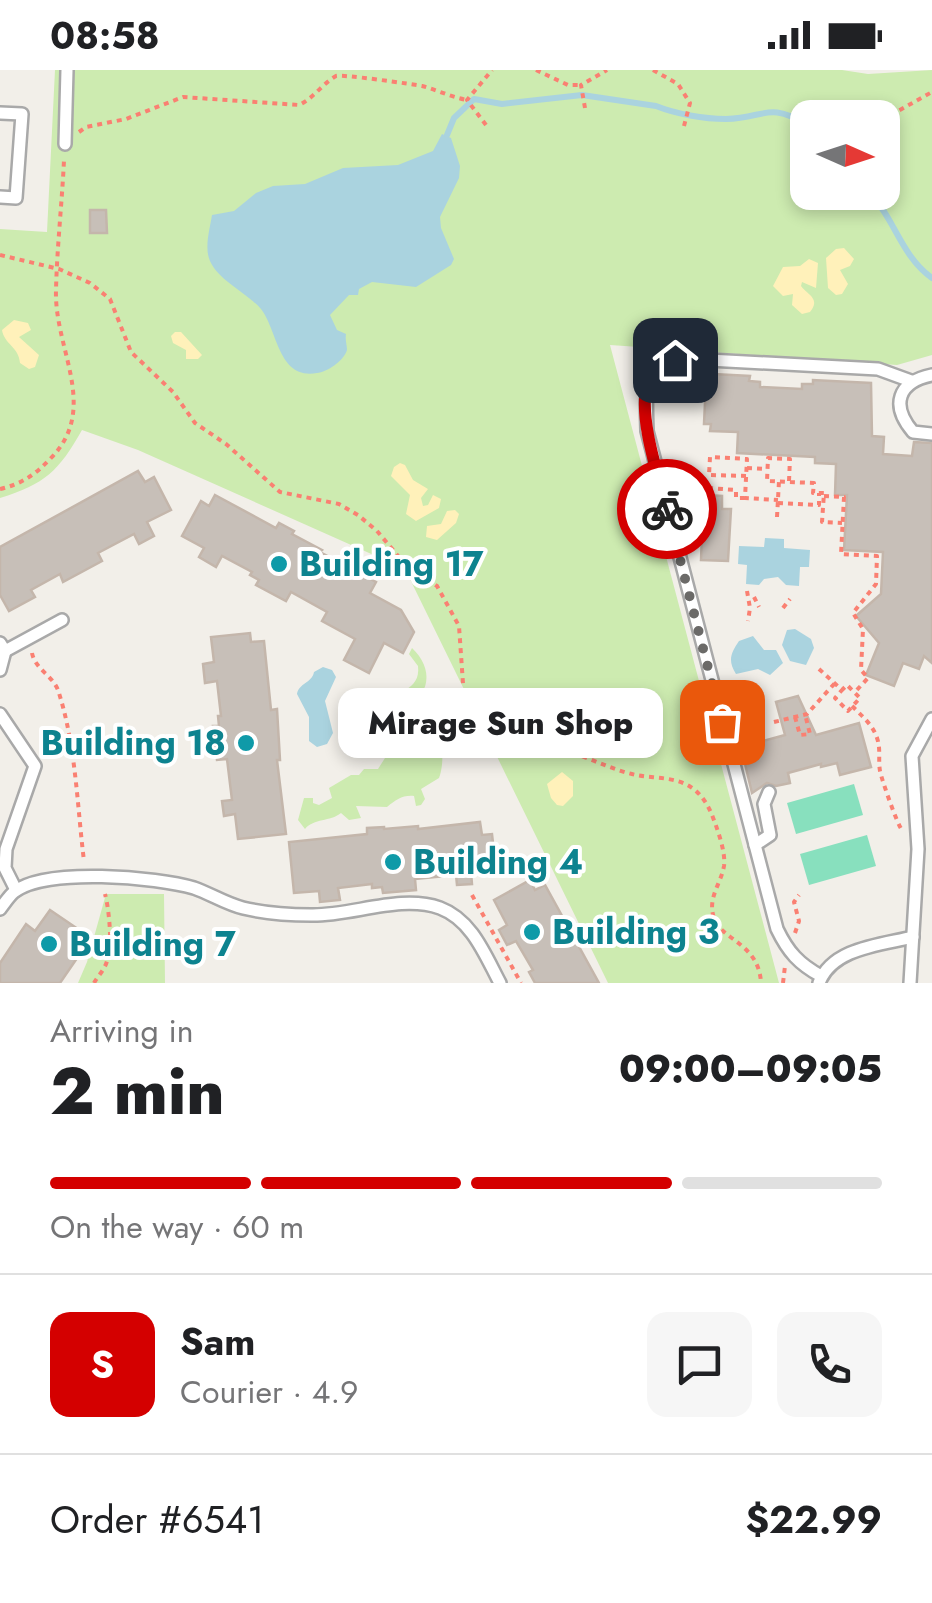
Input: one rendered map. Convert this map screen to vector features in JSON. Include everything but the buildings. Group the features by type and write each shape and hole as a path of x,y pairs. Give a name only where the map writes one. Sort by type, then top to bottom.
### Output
{"lane":[{"path":"64,144 67,70"},
{"path":"0,113 22,114 16,198 0,197"},
{"path":"914,937 835,959 820,979 799,964 786,948 777,929 647,431 646,387 662,367 675,360 690,359 878,370 911,381 932,375"},
{"path":"911,381 902,392 902,419 913,432 932,434"},
{"path":"0,670 7,646 62,620"},
{"path":"0,714 34,766 6,849 4,868 16,890"},
{"path":"910,983 916,830 912,756 932,719"},
{"path":"755,845 770,836 764,804 769,792"},
{"path":"0,909 16,890 50,879 128,877 190,887 242,908 265,911 314,915 410,904 437,907 456,916 472,933 500,983"}],"path":[{"path":"467,100 492,70"},
{"path":"536,70 568,86 580,85 608,70"},
{"path":"653,70 678,84 690,103 684,126"},
{"path":"0,489 22,483 40,470 68,438 76,394 56,291 64,144 86,127 126,119 182,97 299,105 337,76 348,73 381,82 418,85 467,100 486,125"},
{"path":"580,85 585,108"},
{"path":"900,110 932,92"},
{"path":"0,255 59,269 90,283 110,299 130,352 173,392 195,422 280,492 318,498 358,515 404,563 437,586 459,626 462,685 477,725 513,740 562,749 636,775 664,777 694,789 712,814 723,853 724,868 714,893 714,920 740,941 752,957 760,983"},
{"path":"745,498 747,459 710,457 709,474 746,476"},
{"path":"789,482 790,459 768,458 766,481 779,481 789,482 814,483 813,493 844,497 840,554 877,556 876,584 854,613 862,629 861,670 868,678 855,692"},
{"path":"747,468 767,469"},
{"path":"778,517 779,481"},
{"path":"708,488 736,490 736,501 745,498 818,505 822,494"},
{"path":"822,494 822,522 842,524"},
{"path":"747,591 748,621"},
{"path":"754,598 759,606"},
{"path":"783,608 790,599"},
{"path":"7,646 32,652 33,660 53,680 58,692 72,753 84,867 106,894 109,908 107,962 94,983"},
{"path":"819,669 842,690"},
{"path":"774,722 805,714 835,683"},
{"path":"847,685 860,698 848,711 835,698 842,690 847,685"},
{"path":"852,706 877,737 880,770 895,823 899,830 916,830"},
{"path":"795,717 800,736 805,736 810,734 805,714"},
{"path":"472,895 519,982"}],"green space":[{"path":"55,70 842,70 868,74 932,70 932,355 897,365 610,345 779,983 608,983 405,569 138,450 82,430 49,474 0,498 0,229 47,232"},
{"path":"412,648 424,665 424,690 403,709 386,708 415,681 418,666 409,654"},
{"path":"397,715 404,719 404,729 411,737 435,731 440,741 441,773 421,789 425,799 421,805 416,806 414,796 410,796 387,807 356,806 361,818 349,820 341,813 305,829 298,820 304,798 313,798 313,803 319,805 332,798 329,788 364,769 378,769 385,758 386,729"},
{"path":"854,784 863,815 796,834 787,803"},
{"path":"867,835 876,866 809,885 800,854"},
{"path":"106,894 164,894 165,983 78,983"}],"sand":[{"path":"844,248 854,259 850,266 840,270 848,284 842,294 836,295 828,288 826,258 836,249"},
{"path":"809,259 818,263 816,288 802,282 801,286 814,304 810,312 802,314 792,305 793,294 783,296 773,286 783,267 800,266"},
{"path":"14,320 28,323 31,330 19,337 39,355 35,367 29,369 20,363 3,335 2,330"},
{"path":"181,332 202,355 198,359 186,359 186,350 173,343 171,336"},
{"path":"400,463 413,480 428,489 421,498 423,506 428,505 433,495 441,499 439,508 416,521 406,514 410,495 391,476"},
{"path":"447,511 459,514 456,523 437,540 426,537 427,526 441,524"},
{"path":"562,772 573,781 573,796 563,806 551,798 547,784"}],"water":[{"path":"442,134 451,138 460,166 459,178 440,217 454,259 451,265 416,287 372,282 359,289 358,295 349,295 330,315 337,330 346,334 347,350 342,358 321,372 294,369 281,352 261,309 220,275 210,261 207,244 212,215 234,211 256,193 273,186 305,184 343,168 398,165 433,151"},
{"path":"765,538 784,539 784,548 810,550 809,567 800,567 799,586 786,585 778,577 764,579 759,585 746,584 747,565 738,564 739,546 764,547"},
{"path":"795,629 811,639 814,648 806,665 790,661 782,645 787,630"},
{"path":"753,636 764,650 776,650 783,663 770,675 758,669 736,674 733,669 731,658 739,641"},
{"path":"323,667 332,670 336,677 325,701 333,733 327,744 317,747 309,741 309,717 297,694 314,672"}],"waterway":[{"path":"447,135 454,118 474,99 502,104 582,95 709,118 775,112 790,116"},
{"path":"882,210 913,259 932,278"}],"way so far":[{"path":"667,509 722,722"}],"place":[{"name":"Building 17","path":"279,564"},
{"name":"Mirage Sun Shop","path":"722,722"},
{"name":"Building 18","path":"246,743"},
{"name":"Building 4","path":"393,862"},
{"name":"Building 3","path":"532,932"},
{"name":"Building 7","path":"49,944"}],"route":[{"path":"667,509 647,431 646,387 653,374 675,360"}]}
